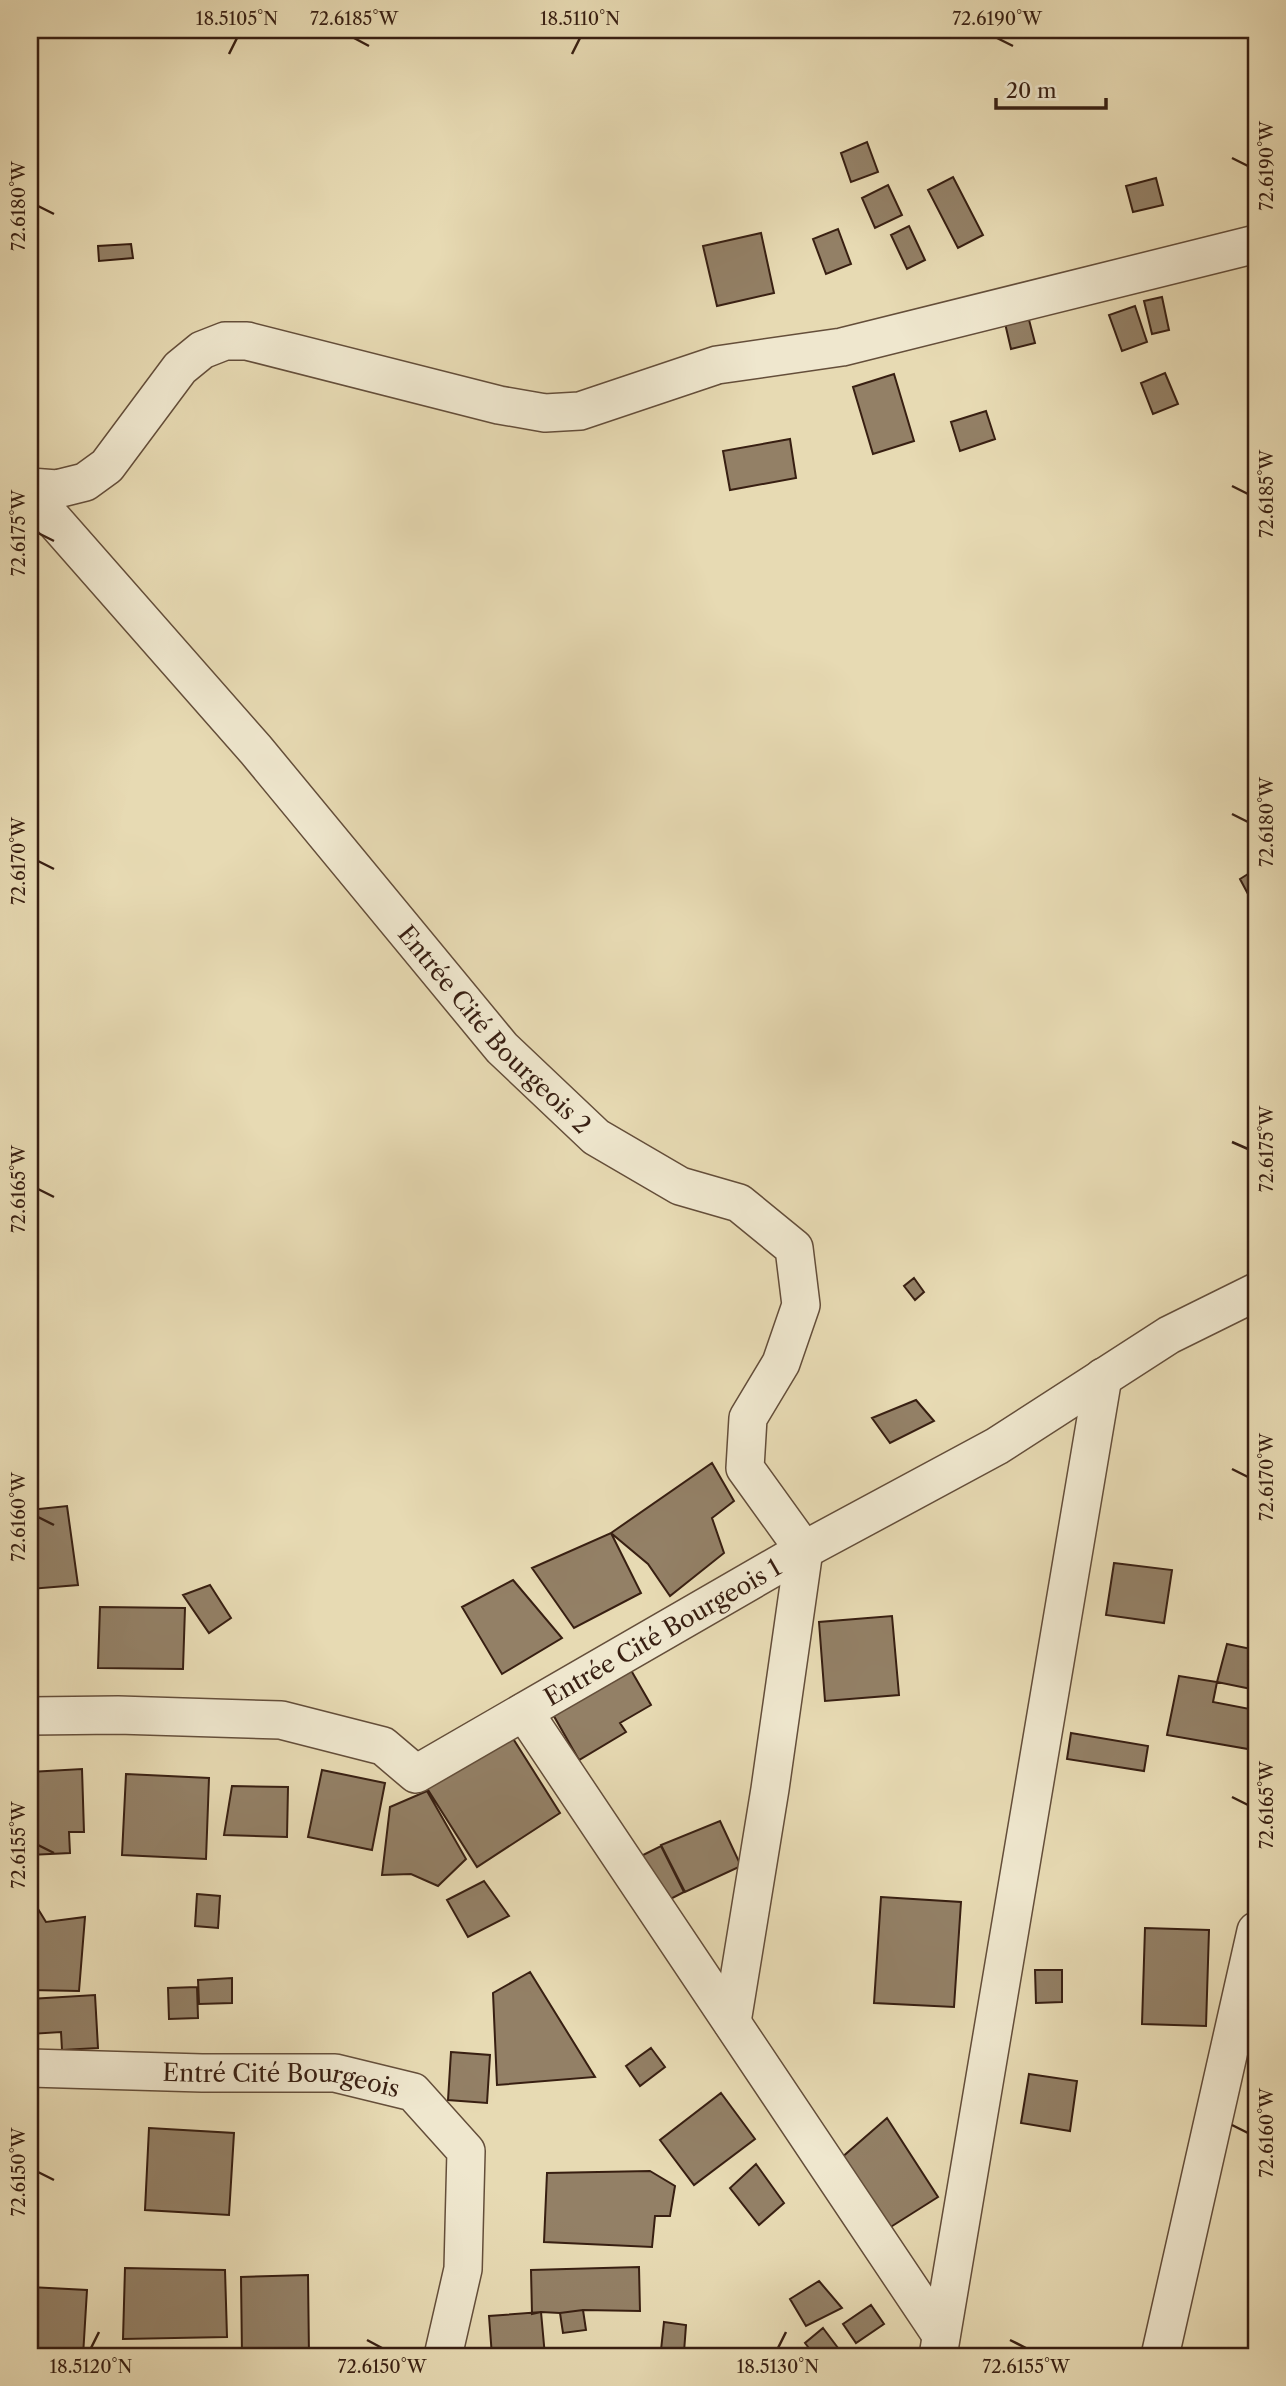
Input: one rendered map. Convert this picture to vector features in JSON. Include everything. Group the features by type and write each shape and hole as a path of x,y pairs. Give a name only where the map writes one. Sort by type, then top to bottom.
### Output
{"street":[{"path":"30,487 57,489 85,482 107,466 180,368 202,349 225,341 247,341 499,405 545,413 580,411 717,365 842,347 1256,244"},
{"name":"Entrée Cité Bourgeois 2","path":"30,493 256,750 502,1048 596,1137 680,1186 739,1203 794,1248 801,1306 781,1363 748,1418 745,1468 804,1550"},
{"name":"Entrée Cité Bourgeois 1","path":"30,1716 118,1714 281,1720 383,1746 416,1773 804,1550 997,1446 1169,1335 1256,1292"},
{"path":"940,2346 1103,1377"},
{"path":"732,2022 770,1789 804,1550"},
{"path":"524,1712 732,2022 940,2346"},
{"path":"1160,2356 1256,1931"},
{"name":"Entré Cité Bourgeois","path":"30,2068 202,2073 335,2073 413,2092 466,2151 463,2269 443,2356"}],"building":[{"path":"867,142 878,172 851,182 841,153"},
{"path":"953,177 983,235 958,248 928,190"},
{"path":"1156,178 1163,205 1133,212 1126,186"},
{"path":"888,185 902,215 875,228 862,198"},
{"path":"909,226 925,260 907,269 891,235"},
{"path":"838,229 851,264 826,274 813,239"},
{"path":"761,233 774,293 717,306 703,246"},
{"path":"131,244 133,258 99,261 98,246"},
{"path":"1162,297 1169,330 1152,334 1144,301"},
{"path":"1135,306 1147,342 1122,351 1109,315"},
{"path":"1027,312 1035,343 1011,349 1004,319"},
{"path":"1165,373 1178,404 1153,414 1141,383"},
{"path":"894,374 914,441 873,454 853,387"},
{"path":"986,411 995,439 960,451 951,422"},
{"path":"790,439 796,478 730,490 723,451"},
{"path":"1256,869 1256,909 1240,879"},
{"path":"1248,1172 1256,1172 1256,1250 1248,1250"},
{"path":"914,1278 924,1292 915,1300 904,1286"},
{"path":"916,1400 934,1421 890,1443 872,1418"},
{"path":"712,1463 734,1501 712,1518 724,1553 670,1596 648,1564 611,1533"},
{"path":"67,1506 78,1585 30,1589 30,1510"},
{"path":"611,1533 641,1593 574,1628 532,1568"},
{"path":"1114,1563 1172,1570 1164,1623 1106,1615"},
{"path":"513,1580 562,1638 502,1674 462,1607"},
{"path":"210,1585 231,1618 209,1633 183,1595"},
{"path":"100,1607 185,1608 183,1669 98,1668"},
{"path":"892,1616 899,1695 825,1701 819,1622"},
{"path":"1227,1644 1256,1650 1256,1690 1217,1682"},
{"path":"628,1665 651,1705 620,1723 626,1732 579,1760 551,1711"},
{"path":"1179,1676 1217,1682 1213,1702 1255,1710 1248,1749 1167,1735"},
{"path":"507,1729 560,1813 477,1867 423,1782"},
{"path":"1071,1733 1148,1746 1144,1771 1067,1759"},
{"path":"82,1769 84,1832 69,1832 70,1853 30,1855 30,1772"},
{"path":"322,1770 385,1783 372,1850 308,1837"},
{"path":"126,1774 209,1778 206,1859 122,1855"},
{"path":"232,1786 288,1787 287,1837 224,1835"},
{"path":"427,1791 466,1859 438,1886 411,1874 382,1875 390,1807"},
{"path":"720,1821 741,1866 685,1892 661,1845"},
{"path":"661,1846 684,1892 657,1906 633,1860"},
{"path":"484,1881 509,1916 468,1937 447,1900"},
{"path":"197,1894 220,1896 218,1928 195,1926"},
{"path":"881,1897 961,1902 954,2007 874,2003"},
{"path":"30,1904 35,1904 46,1922 85,1917 79,1991 30,1990"},
{"path":"1145,1928 1209,1930 1206,2026 1142,2024"},
{"path":"1035,1970 1062,1970 1062,2002 1036,2003"},
{"path":"530,1972 595,2077 497,2085 493,1993"},
{"path":"232,1978 232,2003 199,2004 198,1980"},
{"path":"197,1987 198,2018 169,2019 168,1988"},
{"path":"95,1995 98,2048 62,2050 61,2032 30,2034 30,1999"},
{"path":"651,2048 665,2067 640,2086 626,2066"},
{"path":"451,2052 490,2055 487,2103 448,2100"},
{"path":"1029,2074 1077,2081 1070,2131 1021,2123"},
{"path":"721,2093 755,2139 694,2185 660,2140"},
{"path":"887,2118 938,2197 878,2235 832,2166"},
{"path":"149,2128 234,2133 229,2215 145,2210"},
{"path":"1256,2140 1256,2163 1249,2160"},
{"path":"756,2164 784,2203 759,2225 730,2188"},
{"path":"650,2171 675,2186 670,2216 655,2216 652,2247 544,2242 547,2173"},
{"path":"639,2267 640,2311 583,2310 532,2314 531,2270"},
{"path":"125,2268 225,2270 227,2337 123,2339"},
{"path":"308,2275 309,2356 242,2356 241,2277"},
{"path":"819,2281 842,2308 806,2326 790,2299"},
{"path":"30,2287 87,2290 83,2356 30,2356"},
{"path":"871,2305 884,2324 856,2343 843,2324"},
{"path":"583,2310 586,2330 563,2333 560,2313"},
{"path":"541,2312 545,2356 492,2356 489,2316"},
{"path":"664,2322 686,2325 684,2352 661,2350"},
{"path":"823,2328 841,2352 835,2356 815,2356 805,2343"}]}
